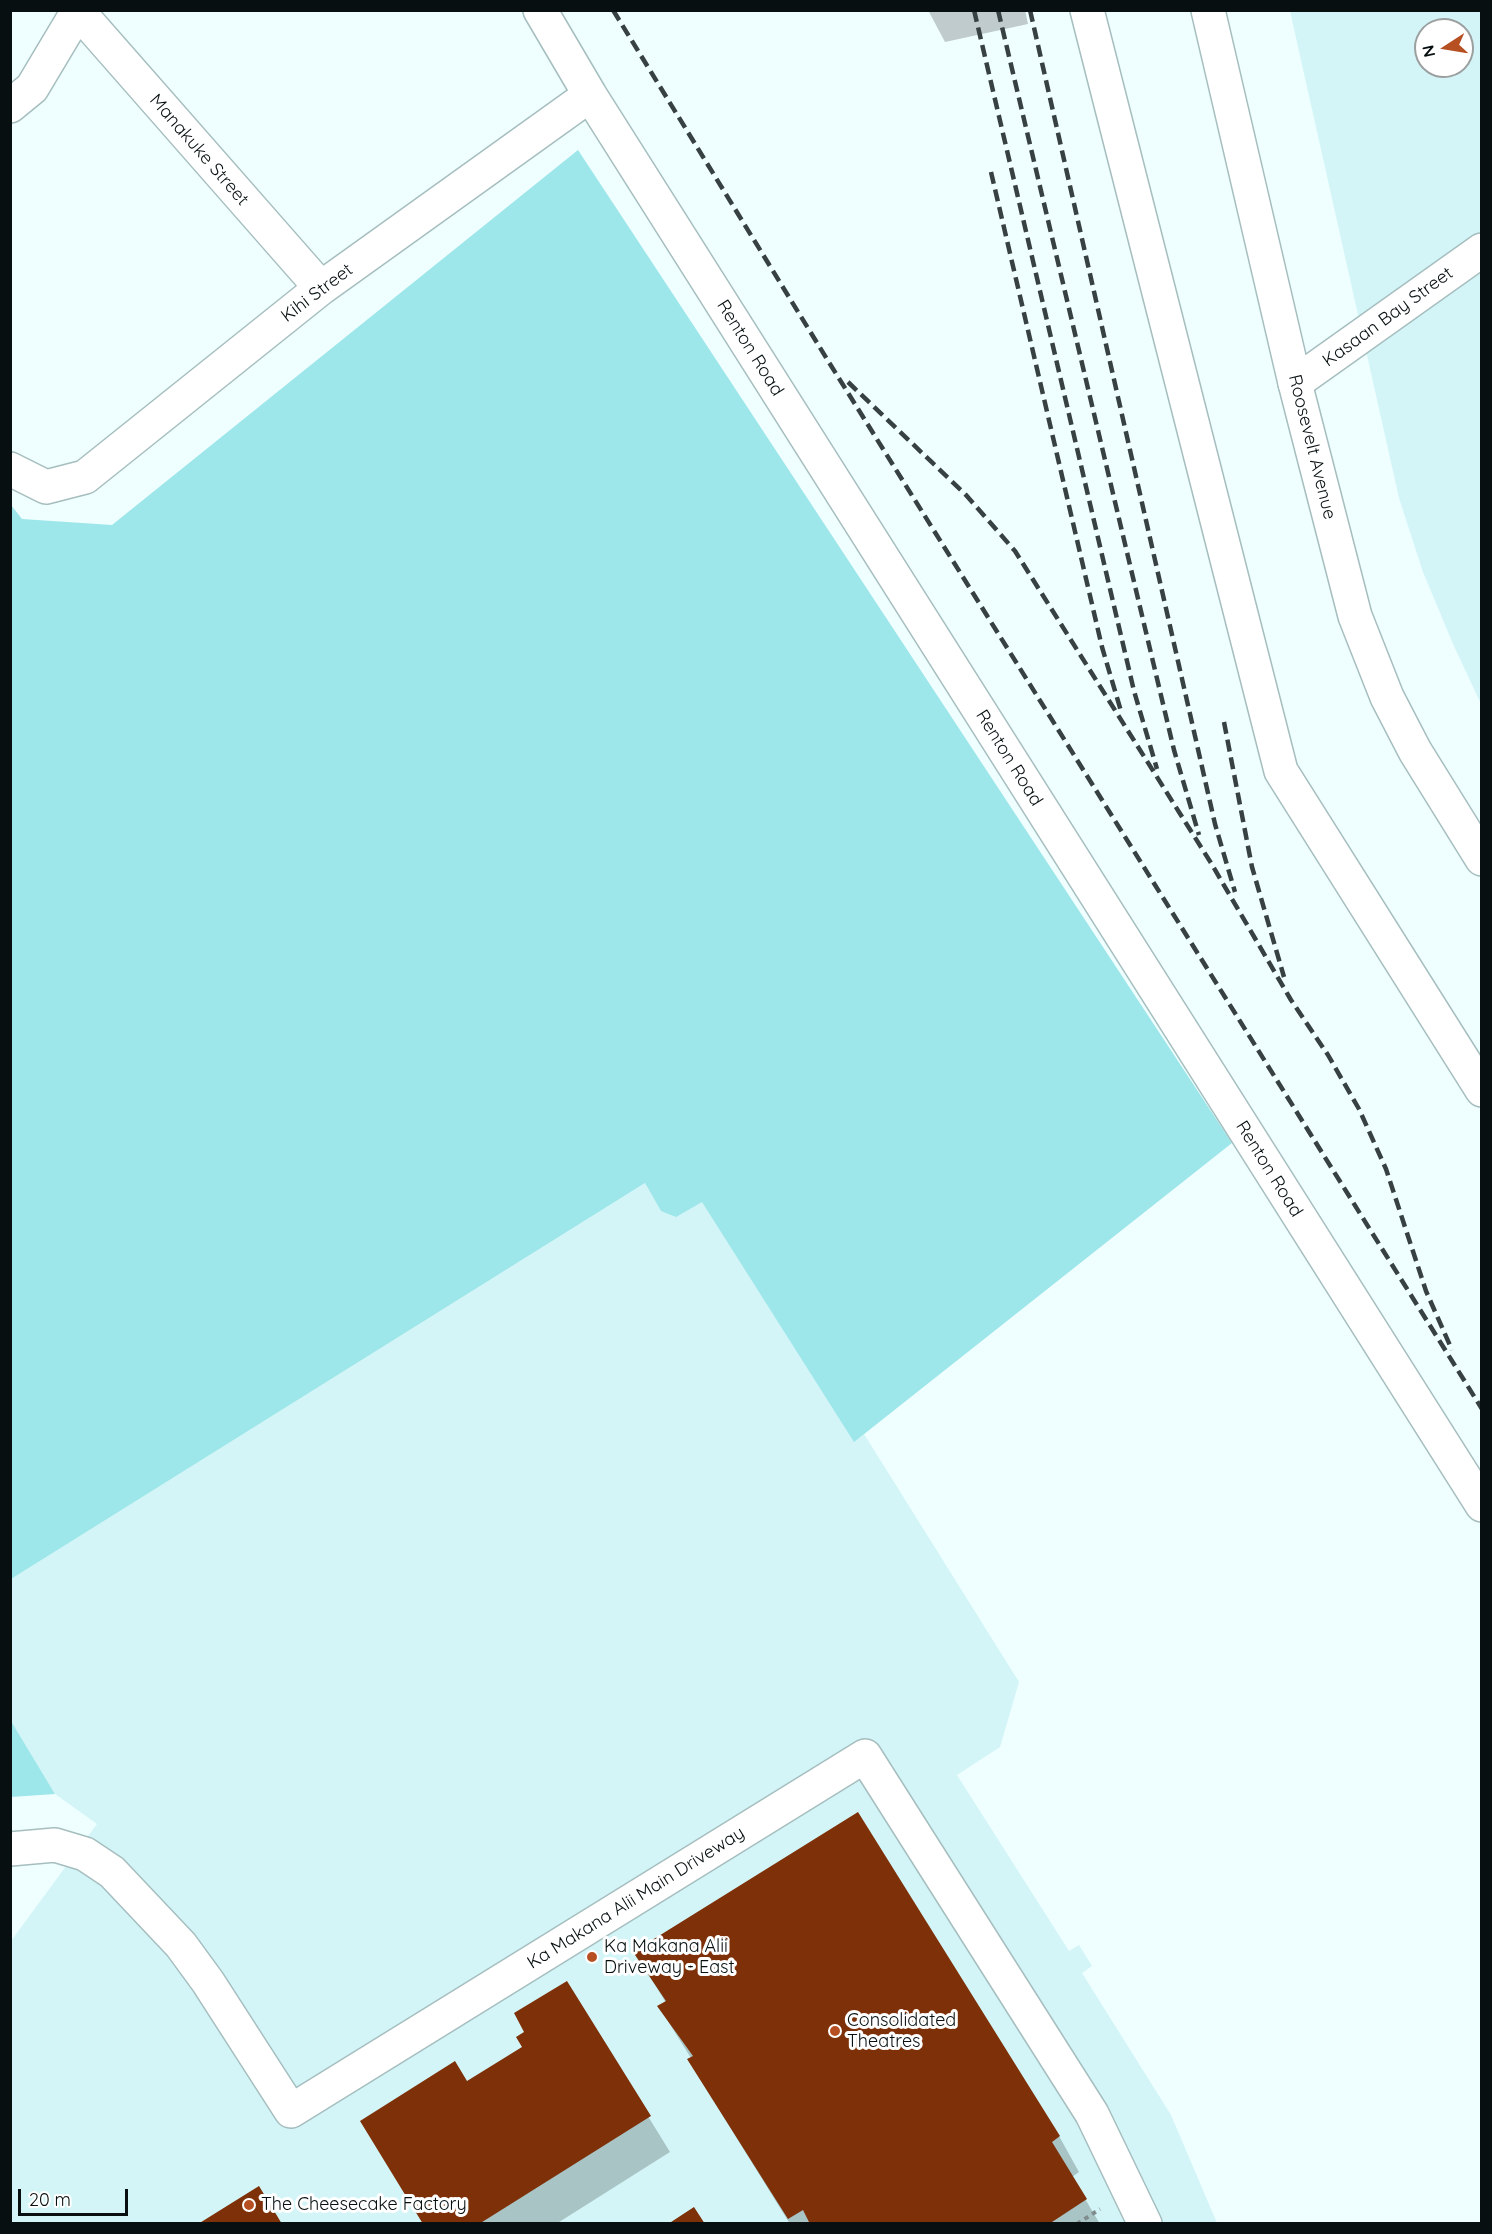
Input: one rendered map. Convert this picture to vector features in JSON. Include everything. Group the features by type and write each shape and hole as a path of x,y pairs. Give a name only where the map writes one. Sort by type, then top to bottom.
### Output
{"street":[{"name":"Renton Road","path":"540,10 590,95 1482,1505"},
{"path":"1088,10 1281,771 1482,1090"},
{"name":"Roosevelt Avenue","path":"1208,10 1295,383 1343,574 1370,657 1414,751 1482,859"},
{"name":"Manakuke Street","path":"10,106 32,88 77,11 321,288"},
{"name":"Kihi Street","path":"10,469 46,487 85,477 321,288 590,95"},
{"name":"Kasaan Bay Street","path":"1295,383 1482,250"},
{"name":"Ka Makana Alii Main Driveway","path":"10,1849 55,1845 85,1854 112,1872 181,1945 202,1972 291,2111 865,1756 1092,2114 1145,2223"}],"path":[{"path":"1077,2223 1104,2207"}],"shaded area":[{"path":"1290,11 1481,11 1481,704 1423,572 1399,498"},
{"path":"578,150 1232,1143 854,1442 702,1202 676,1217 661,1211 645,1183 11,1579 11,505 22,519 112,525"},
{"path":"645,1183 661,1211 702,1201 854,1441 864,1434 1019,1682 1000,1747 957,1775 1069,1951 1079,1945 1092,1966 1082,1973 1171,2115 1217,2223 11,2223 11,1941 97,1824 55,1794 11,1721 11,1579"},
{"path":"11,1721 55,1794 11,1797"}],"building":[{"name":"Consolidated Theatres","path":"858,1812 1060,2136 1052,2142 1087,2199 1049,2224 810,2224 803,2210 788,2219 687,2059 693,2056 657,2006 666,2001 633,1952"},
{"path":"567,1981 651,2116 479,2224 423,2224 360,2121 455,2061 467,2081 522,2047 516,2037 524,2032 514,2013"},
{"name":"The Cheesecake Factory","path":"259,2186 282,2224 198,2224"},
{"path":"694,2207 705,2224 668,2224"}],"railway":[{"path":"613,10 830,364 1482,1409"},
{"path":"974,10 1134,691 1157,769"},
{"path":"998,10 1174,750 1199,835"},
{"path":"1030,10 1215,824 1235,892"},
{"path":"991,172 1102,647 1121,711"},
{"path":"848,382 966,495 1015,551 1211,863 1291,1000 1328,1055 1359,1109 1386,1169 1426,1291 1452,1350"},
{"path":"1224,722 1252,867 1284,977"}],"place":[{"name":"Ka Makana Alii Driveway - East","path":"592,1957"},
{"name":"Consolidated Theatres","path":"835,2031"},
{"name":"The Cheesecake Factory","path":"249,2205"}]}
